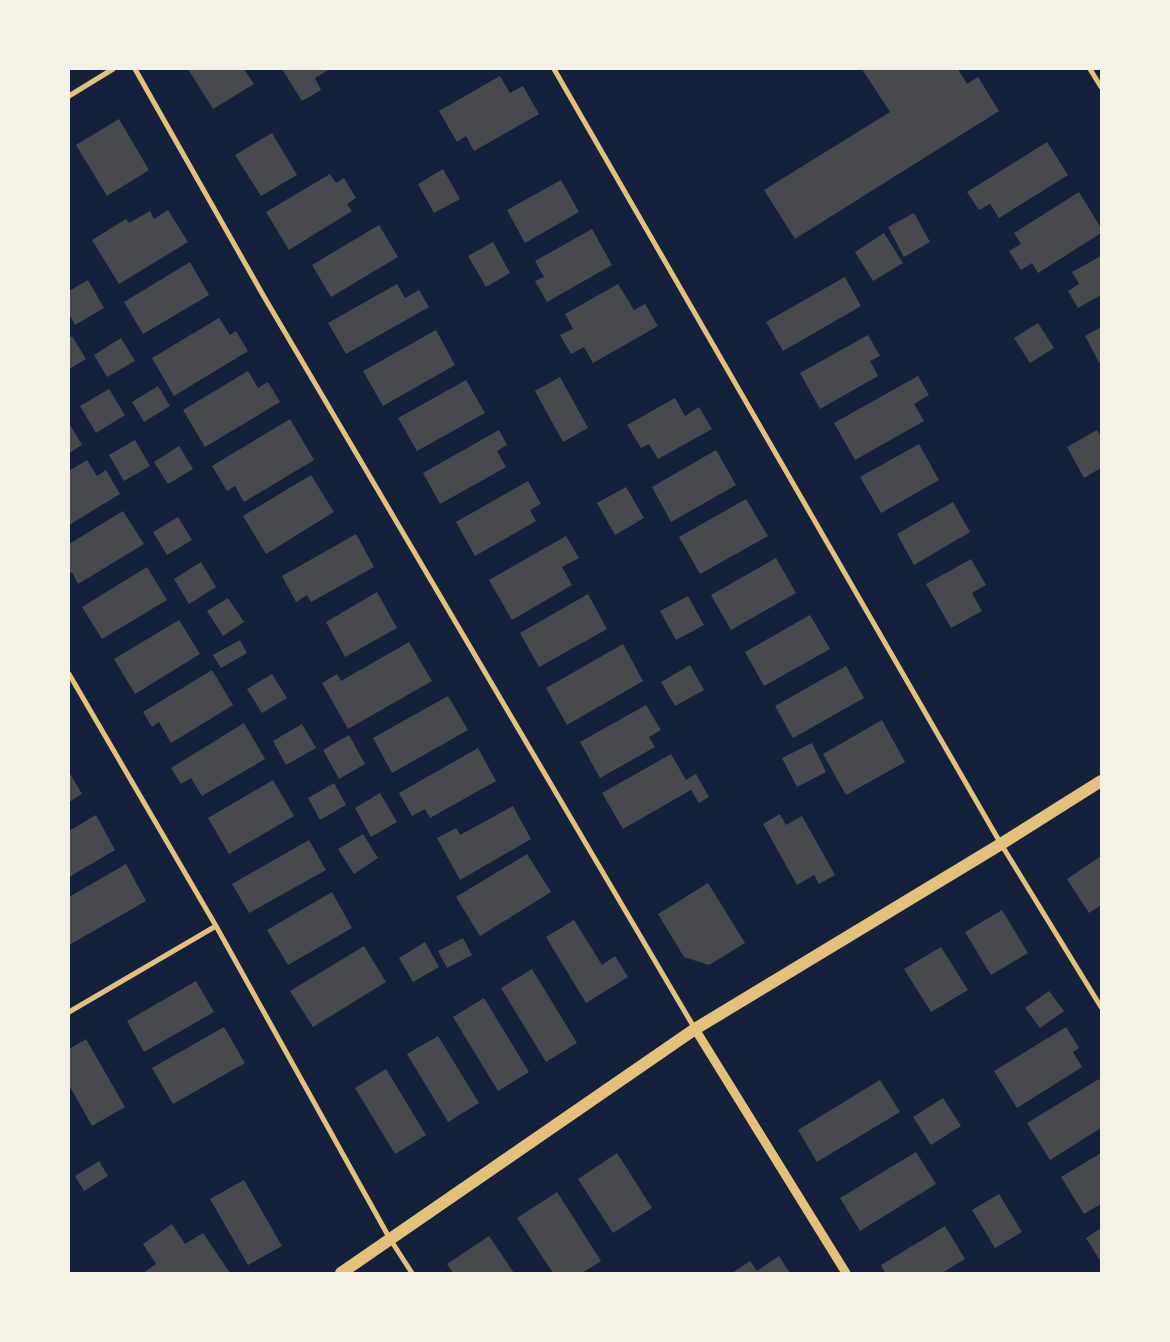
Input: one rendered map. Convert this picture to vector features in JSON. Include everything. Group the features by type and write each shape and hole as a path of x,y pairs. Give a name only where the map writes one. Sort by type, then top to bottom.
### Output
{"main road":[{"path":"341,1273 695,1029 1001,844 1101,780"}],"street":[{"path":"69,96 113,69"},
{"path":"135,69 262,295 695,1029 846,1273"},
{"path":"554,69 1001,844 1101,1007"},
{"path":"1090,69 1101,87"},
{"path":"69,674 216,926 390,1239 412,1273"},
{"path":"69,1012 216,926"}],"building":[{"path":"188,69 244,69 254,84 213,109"},
{"path":"282,69 330,69 315,78 321,90 302,101"},
{"path":"862,69 958,69 967,84 978,77 999,111 795,239 764,190 890,112"},
{"path":"500,76 510,93 523,86 539,114 474,151 466,136 457,142 439,111"},
{"path":"119,119 149,170 107,196 76,145"},
{"path":"272,133 297,175 261,196 235,155"},
{"path":"1047,142 1068,175 999,218 990,204 979,210 967,192"},
{"path":"443,169 460,199 434,213 418,184"},
{"path":"330,174 336,183 344,178 356,198 347,204 352,211 289,250 266,212"},
{"path":"561,180 579,212 525,243 507,210"},
{"path":"1079,192 1101,228 1101,233 1038,273 1032,263 1021,270 1009,251 1021,244 1014,233"},
{"path":"168,210 188,242 119,284 92,240 126,219 129,223 150,211 154,219"},
{"path":"914,213 930,242 904,257 888,227"},
{"path":"379,225 398,257 331,297 312,265"},
{"path":"592,229 612,265 547,302 535,281 544,277 535,261"},
{"path":"884,233 903,263 873,281 855,252"},
{"path":"493,242 510,273 486,287 468,256"},
{"path":"1101,256 1101,295 1078,308 1068,291 1079,284 1072,272"},
{"path":"190,262 209,295 143,334 124,302"},
{"path":"845,277 861,306 783,351 766,322"},
{"path":"88,280 104,308 75,325 69,314 69,291"},
{"path":"397,284 405,298 419,290 429,307 346,354 328,323"},
{"path":"618,284 634,310 645,304 658,326 593,363 584,347 571,354 560,335 573,329 565,314"},
{"path":"219,318 230,335 236,331 248,351 174,396 152,358"},
{"path":"1038,323 1054,348 1030,363 1014,338"},
{"path":"1101,327 1101,366 1085,336"},
{"path":"436,330 455,365 383,406 363,371"},
{"path":"868,335 880,356 870,361 878,376 820,409 800,373"},
{"path":"72,336 86,359 69,369 69,338"},
{"path":"121,338 135,361 107,377 94,355"},
{"path":"248,371 258,388 268,382 280,402 205,447 183,410"},
{"path":"918,376 929,395 914,404 924,421 855,460 834,423"},
{"path":"560,377 588,428 563,442 535,391"},
{"path":"466,380 485,413 417,451 398,418"},
{"path":"158,386 170,406 144,422 132,402"},
{"path":"109,389 125,415 96,433 80,406"},
{"path":"675,398 685,416 699,407 712,429 658,459 649,444 641,448 627,425"},
{"path":"290,419 314,460 244,502 235,486 227,491 212,466"},
{"path":"69,423 82,445 69,453"},
{"path":"499,430 507,445 497,451 506,467 440,504 423,473"},
{"path":"1097,430 1101,437 1101,468 1084,478 1067,447"},
{"path":"135,440 150,466 124,481 109,455"},
{"path":"919,444 939,480 881,513 860,477"},
{"path":"179,446 193,469 168,484 154,462"},
{"path":"716,450 736,485 671,522 652,487"},
{"path":"87,460 97,476 106,470 120,494 69,525 69,471"},
{"path":"311,475 334,512 266,554 243,516"},
{"path":"528,481 541,504 530,510 536,521 475,556 456,522"},
{"path":"626,487 644,518 615,535 597,503"},
{"path":"746,499 768,536 700,574 679,537"},
{"path":"953,502 970,532 914,565 897,534"},
{"path":"123,511 144,544 78,584 72,572 69,574 69,544"},
{"path":"178,517 192,540 167,555 153,532"},
{"path":"356,534 374,567 311,602 307,595 296,602 282,576"},
{"path":"566,536 579,558 562,567 572,585 512,620 489,580"},
{"path":"776,558 796,593 731,630 711,595"},
{"path":"971,559 986,585 972,593 982,611 951,628 926,584"},
{"path":"201,562 216,587 189,604 174,579"},
{"path":"147,567 167,600 102,639 82,607"},
{"path":"377,592 397,628 345,657 326,622"},
{"path":"588,594 607,629 539,667 520,633"},
{"path":"688,596 704,625 676,640 660,611"},
{"path":"228,598 244,622 223,636 207,611"},
{"path":"810,615 830,649 764,686 745,652"},
{"path":"179,620 200,654 135,694 114,659"},
{"path":"240,640 247,653 221,668 213,655"},
{"path":"409,642 432,681 348,729 322,683 337,674 341,681"},
{"path":"623,644 643,681 567,725 546,688"},
{"path":"690,665 704,690 675,706 661,682"},
{"path":"846,666 864,698 793,738 775,706"},
{"path":"212,670 233,705 171,743 159,722 152,727 143,712"},
{"path":"272,674 287,698 262,713 247,689"},
{"path":"448,696 468,730 392,773 373,738"},
{"path":"646,705 661,730 649,737 655,747 600,778 580,742"},
{"path":"882,720 905,762 846,795 823,754"},
{"path":"244,723 265,759 202,796 191,778 181,784 171,768"},
{"path":"302,724 316,748 286,765 273,741"},
{"path":"349,735 365,764 339,779 323,750"},
{"path":"812,743 826,772 797,787 782,758"},
{"path":"478,748 496,781 430,818 425,809 412,816 399,793"},
{"path":"671,754 686,780 696,774 709,797 699,803 691,790 623,829 602,793"},
{"path":"69,772 82,794 69,802"},
{"path":"273,780 294,816 229,854 208,818"},
{"path":"334,783 346,805 320,820 308,798"},
{"path":"380,793 397,822 371,837 355,808"},
{"path":"513,806 531,839 460,880 437,838 456,828 460,835"},
{"path":"780,814 786,825 802,816 835,875 819,884 814,875 797,885 763,824"},
{"path":"96,815 115,850 69,877 69,831"},
{"path":"363,834 378,858 354,874 338,849"},
{"path":"309,840 326,870 249,913 232,884"},
{"path":"527,854 551,892 480,936 456,897"},
{"path":"1101,856 1101,905 1089,913 1067,879"},
{"path":"126,864 146,901 69,945 69,897"},
{"path":"708,883 745,943 709,965 684,957 658,914"},
{"path":"332,892 352,928 288,965 267,930"},
{"path":"1002,910 1028,953 991,975 965,932"},
{"path":"574,920 602,965 615,956 628,977 586,1003 546,937"},
{"path":"463,938 472,955 447,968 438,951"},
{"path":"425,942 439,967 413,982 399,958"},
{"path":"364,946 386,982 313,1027 290,991"},
{"path":"941,947 968,990 931,1012 904,969"},
{"path":"532,969 577,1043 546,1062 501,988"},
{"path":"196,981 214,1012 144,1052 127,1021"},
{"path":"1049,991 1064,1011 1040,1028 1025,1008"},
{"path":"484,998 529,1072 498,1091 453,1017"},
{"path":"224,1027 245,1063 173,1104 152,1068"},
{"path":"1066,1027 1079,1048 1073,1052 1082,1067 1017,1108 994,1071"},
{"path":"438,1036 479,1103 448,1122 407,1054"},
{"path":"86,1039 125,1107 92,1126 69,1085 69,1049"},
{"path":"386,1069 426,1135 395,1154 355,1088"},
{"path":"1099,1079 1101,1083 1101,1128 1050,1160 1027,1123"},
{"path":"880,1080 900,1112 817,1162 798,1130"},
{"path":"943,1098 961,1126 931,1145 913,1117"},
{"path":"916,1152 936,1184 860,1231 840,1198"},
{"path":"617,1153 652,1208 613,1233 578,1179"},
{"path":"1101,1153 1101,1204 1084,1214 1061,1177"},
{"path":"99,1161 108,1176 84,1191 75,1176"},
{"path":"244,1180 282,1246 248,1265 210,1199"},
{"path":"557,1192 601,1261 582,1273 553,1273 517,1218"},
{"path":"999,1194 1022,1232 995,1248 972,1210"},
{"path":"172,1224 185,1244 203,1233 230,1273 143,1273 156,1264 143,1244"},
{"path":"945,1226 965,1259 942,1273 885,1273 881,1265"},
{"path":"1101,1228 1101,1262 1086,1238"},
{"path":"489,1236 514,1273 453,1273 447,1264"},
{"path":"779,1256 790,1273 732,1273 750,1261 757,1271"}]}
